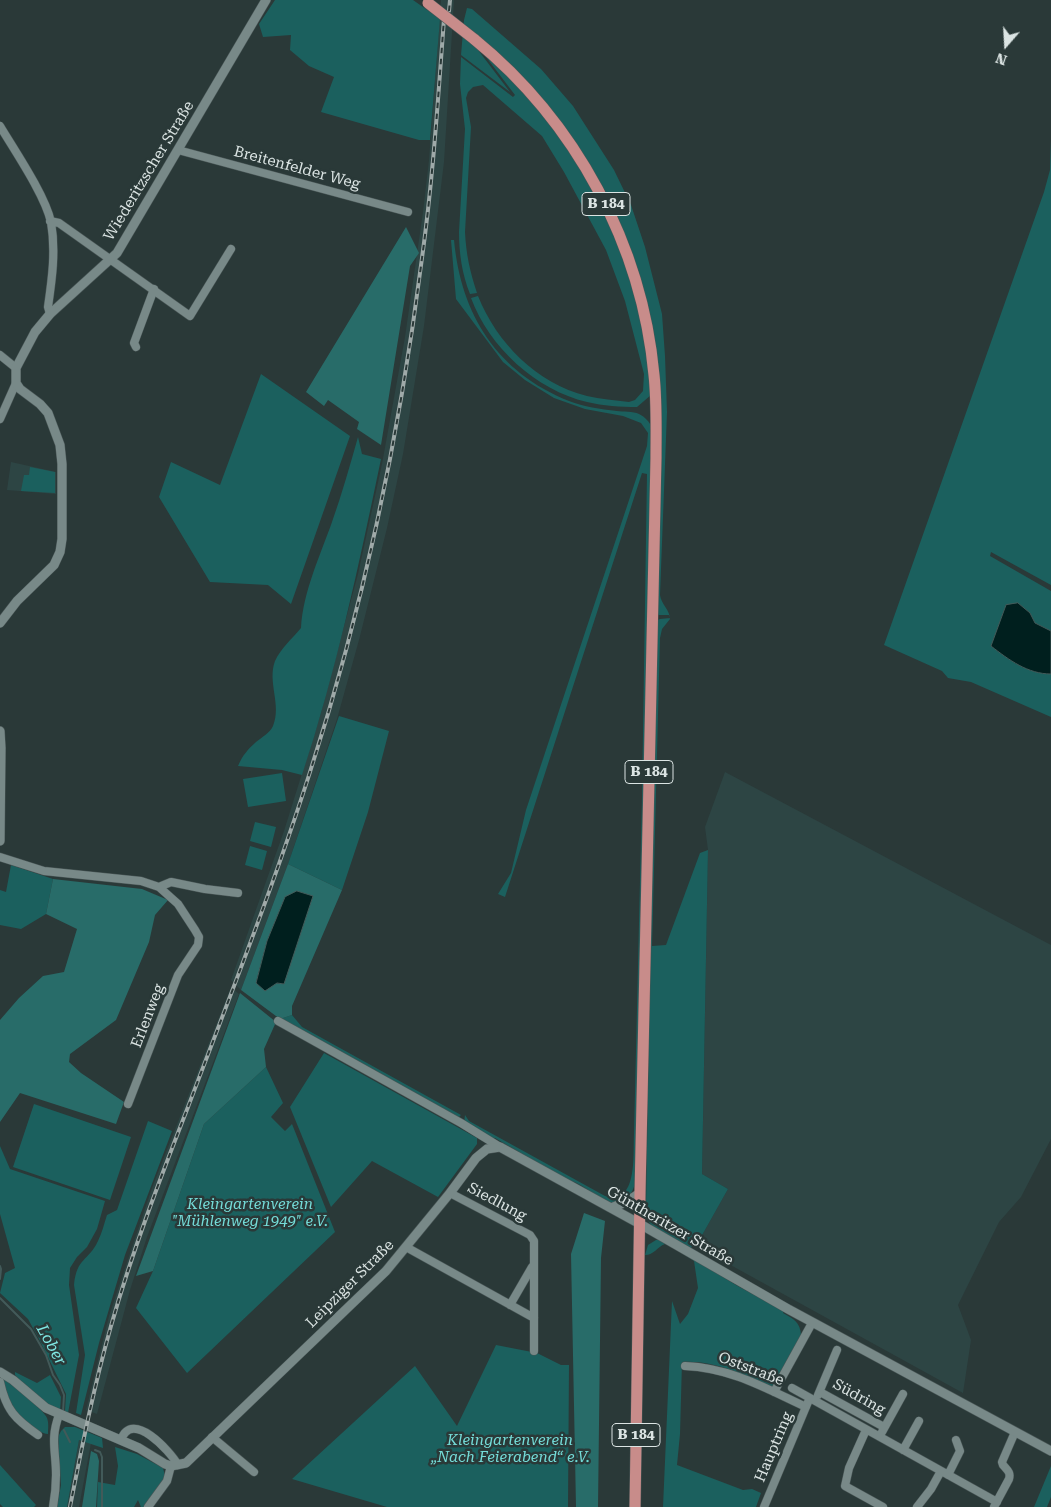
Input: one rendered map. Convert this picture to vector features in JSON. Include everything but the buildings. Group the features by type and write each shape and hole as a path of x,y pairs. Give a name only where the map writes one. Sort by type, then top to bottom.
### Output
{"main road":[{"name":"B 184","path":"427,1 501,62 546,111 590,173 610,211 635,278 644,312 653,366 656,410 655,507 635,1507"}],"street":[{"name":"Wiederitzscher Straße","path":"16,383 16,368 35,332 50,314 117,253 266,0"},
{"path":"0,126 40,195 50,221 54,263 48,307 50,314"},
{"name":"Breitenfelder Weg","path":"178,150 408,212"},
{"path":"50,221 59,223 190,316 231,248"},
{"path":"136,347 134,343 154,289"},
{"path":"0,355 16,368"},
{"path":"0,419 16,383"},
{"path":"0,623 18,601 54,565 60,552 62,539 62,464 60,445 48,413 40,404 20,390 16,383"},
{"path":"0,731 0,841"},
{"path":"0,856 44,871 141,881 159,887 171,882 238,893"},
{"name":"Erlenweg","path":"128,1104 178,974 199,941 195,930 178,904 159,887"},
{"name":"Güntheritzer Straße","path":"278,1021 812,1322 1051,1451"},
{"name":"Leipziger Straße","path":"174,1466 190,1460 380,1277 482,1153 488,1149 500,1147"},
{"name":"Siedlung","path":"450,1193 530,1235 534,1241 534,1351"},
{"path":"611,1208 626,1202 640,1193"},
{"path":"406,1246 534,1318"},
{"name":"Siedlung","path":"510,1305 533,1266"},
{"path":"774,1392 812,1322"},
{"name":"Südring","path":"813,1400 820,1392 837,1350"},
{"name":"Oststraße","path":"685,1366 705,1367 734,1374 806,1407"},
{"path":"0,1372 13,1380 46,1408 139,1448 174,1466"},
{"path":"0,1382 8,1408 38,1435"},
{"name":"Südring","path":"792,1388 945,1473 996,1504 1010,1479 1009,1471 1002,1465 1002,1462 1015,1432"},
{"name":"Südring","path":"820,1392 884,1427"},
{"name":"Südring","path":"879,1437 903,1394"},
{"name":"Hauptring","path":"764,1507 806,1407 813,1400"},
{"path":"54,1507 56,1478 53,1448 54,1430 59,1415"},
{"path":"903,1450 919,1421"},
{"path":"121,1440 125,1433 131,1430 144,1430 167,1451 174,1466"},
{"path":"866,1430 849,1468 845,1486 883,1507"},
{"path":"212,1437 254,1472"},
{"path":"917,1507 945,1473 960,1451 956,1440"},
{"path":"148,1507 167,1481 174,1466"}],"shaded area":[{"path":"441,0 454,0 444,162 424,326 403,454 387,528 337,719 288,864 241,990 231,980 284,831 320,716 358,574 382,464 405,337 423,212 429,160"},
{"path":"406,227 419,253 410,266 381,445 357,429 359,422 328,400 324,406 306,392"},
{"path":"11,462 56,472 56,494 7,490"},
{"path":"1018,603 1030,613 1035,623 1051,631 1051,674 1034,672 1027,669 991,646 1006,605"},
{"path":"725,772 1051,945 1051,1139 1021,1197 999,1222 958,1305 971,1340 963,1393 696,1246 728,1189 702,1174 708,850 705,827"},
{"path":"288,864 342,890 292,1006 292,1015 280,1019 241,990","holes":["285,897 284,984 256,982 267,941"]},
{"path":"53,879 142,889 168,900 155,915 149,942 116,1020 70,1054 69,1062 81,1073 124,1102 116,1124 20,1093 0,1122 0,1020 19,998 43,976 64,972 77,929 46,914"},
{"path":"297,891 313,896 284,984 277,983 265,991 256,983 267,941 285,897"},
{"path":"231,987 239,994 147,1237 130,1290 97,1414 86,1410 109,1316 152,1188"},
{"path":"240,993 276,1022 264,1049 266,1067 204,1124 153,1271 136,1276"},
{"path":"584,1213 605,1221 601,1258 598,1507 576,1507 571,1254"},
{"path":"79,1440 91,1443 79,1507 67,1507"},
{"path":"91,1451 97,1454 99,1461 96,1507 82,1507"}],"green space":[{"path":"275,0 413,0 440,19 430,140 419,140 321,112 334,77 309,66 290,50 291,35 263,37 259,24"},
{"path":"467,8 472,9 541,69 573,106 614,170 631,205 645,247 662,314 665,356 667,412 660,595 670,617 669,615 659,615 656,613 660,409 627,241 607,194 560,121 539,95 498,52 475,36 475,46 510,92 461,55"},
{"path":"480,49 533,100 587,176 620,243 647,342 651,395 637,407 587,402 550,388 533,377 502,349 479,316 471,298 478,296 496,330 520,359 551,382 587,396 629,402 635,400 643,391 644,374 625,301 606,250 564,172 542,136 483,85 473,87 468,92 466,98 471,127 465,232 466,248 477,293 470,294 463,271 459,240 465,129 460,84 461,57 513,97 515,95"},
{"path":"1051,140 1051,585 991,552 990,556 1051,591 1051,631 1035,623 1030,613 1018,603 1006,605 991,646 1027,669 1034,672 1051,674 1051,717 971,682 948,678 942,671 884,645 1044,192 1050,170"},
{"path":"451,240 454,240 458,267 474,316 487,338 503,357 522,374 544,389 569,401 592,408 637,413 647,420 652,428 638,1157 634,1188 628,1196 613,1203 464,1123 465,1115 469,1121 605,1196 616,1197 623,1193 628,1186 634,1154 647,474 642,473 505,897 498,894 511,873 526,810 647,446 648,433 641,423 623,416 585,409 554,398 525,380 503,362 456,299"},
{"path":"261,374 350,436 291,604 268,585 210,582 159,497 171,462 220,485"},
{"path":"358,437 362,454 381,459 336,658 302,775 282,770 238,766 248,750 268,733 273,726 276,710 273,677 275,661 283,648 301,628 305,601 313,574 339,501"},
{"path":"30,467 55,472 55,493 21,491 24,475 29,475"},
{"path":"670,618 662,629 660,638 652,946 666,945 700,853 708,850 702,1174 728,1189 696,1246 693,1245 691,1248 653,1227 648,1221 646,1207 656,621"},
{"path":"339,716 389,731 368,812 342,890 288,864"},
{"path":"282,773 286,801 248,807 243,779"},
{"path":"255,822 276,827 271,847 250,841"},
{"path":"250,846 267,851 262,870 245,865"},
{"path":"11,865 53,879 46,914 21,929 0,925 0,890 6,892"},
{"path":"292,1015 302,1027 461,1115 458,1118 280,1019"},
{"path":"324,1053 477,1138 477,1144 438,1197 372,1161 331,1207 290,1107"},
{"name":"Kleingartenverein \"Mühlenweg 1949\" e.V.","path":"266,1067 283,1103 271,1117 285,1131 292,1124 335,1232 187,1373 136,1308 153,1271 204,1124"},
{"path":"34,1104 131,1137 110,1200 13,1167"},
{"path":"148,1121 172,1131 125,1255 99,1343 81,1415 76,1413 85,1355 74,1285 75,1276 80,1264 98,1241 107,1215 117,1210"},
{"path":"0,1146 10,1169 105,1201 97,1229 87,1247 70,1268 69,1285 79,1355 68,1413 65,1411 66,1394 28,1319 0,1293 5,1273 15,1268 0,1214"},
{"path":"656,1240 669,1244 736,1285 784,1311 783,1313 798,1324 801,1335 772,1387 717,1366 705,1363 682,1362 677,1465 743,1490 752,1489 761,1493 756,1507 663,1507 672,1301 680,1324 688,1314 698,1288 694,1261 669,1245 665,1244 651,1254 645,1255 648,1245"},
{"name":"Kleingartenverein „Nach Feierabend“ e.V.","path":"496,1345 537,1353 561,1365 569,1365 568,1507 387,1507 292,1479 415,1366 457,1426"},
{"path":"15,1372 37,1383 50,1375 61,1397 60,1412 41,1400 15,1375"},
{"path":"3,1378 45,1414 48,1422 48,1434 33,1428 15,1413 7,1398"},
{"path":"65,1427 75,1427 102,1438 103,1448 79,1440 67,1507 57,1507 61,1485 58,1437"},
{"path":"115,1447 137,1454 163,1468 164,1480 144,1507 141,1507 138,1500 134,1507 97,1507 98,1482 115,1485 118,1466"},
{"path":"0,1465 36,1505 34,1507 3,1507 0,1504"},
{"path":"1051,1466 1051,1497 1047,1507 1034,1507"}],"waterway":[{"name":"Lober","path":"0,1266 0,1279"},
{"name":"Lober","path":"0,1298 31,1329 46,1355 53,1375 64,1395 63,1412"},
{"name":"Lober","path":"64,1430 70,1442"},
{"name":"Lober","path":"95,1450 100,1452 102,1457 102,1507"}],"railway":[{"path":"449,11 450,0"},
{"path":"70,1507 94,1394 119,1298 167,1161 282,856 310,772 347,646 378,518 403,388 426,228 444,19"}]}
